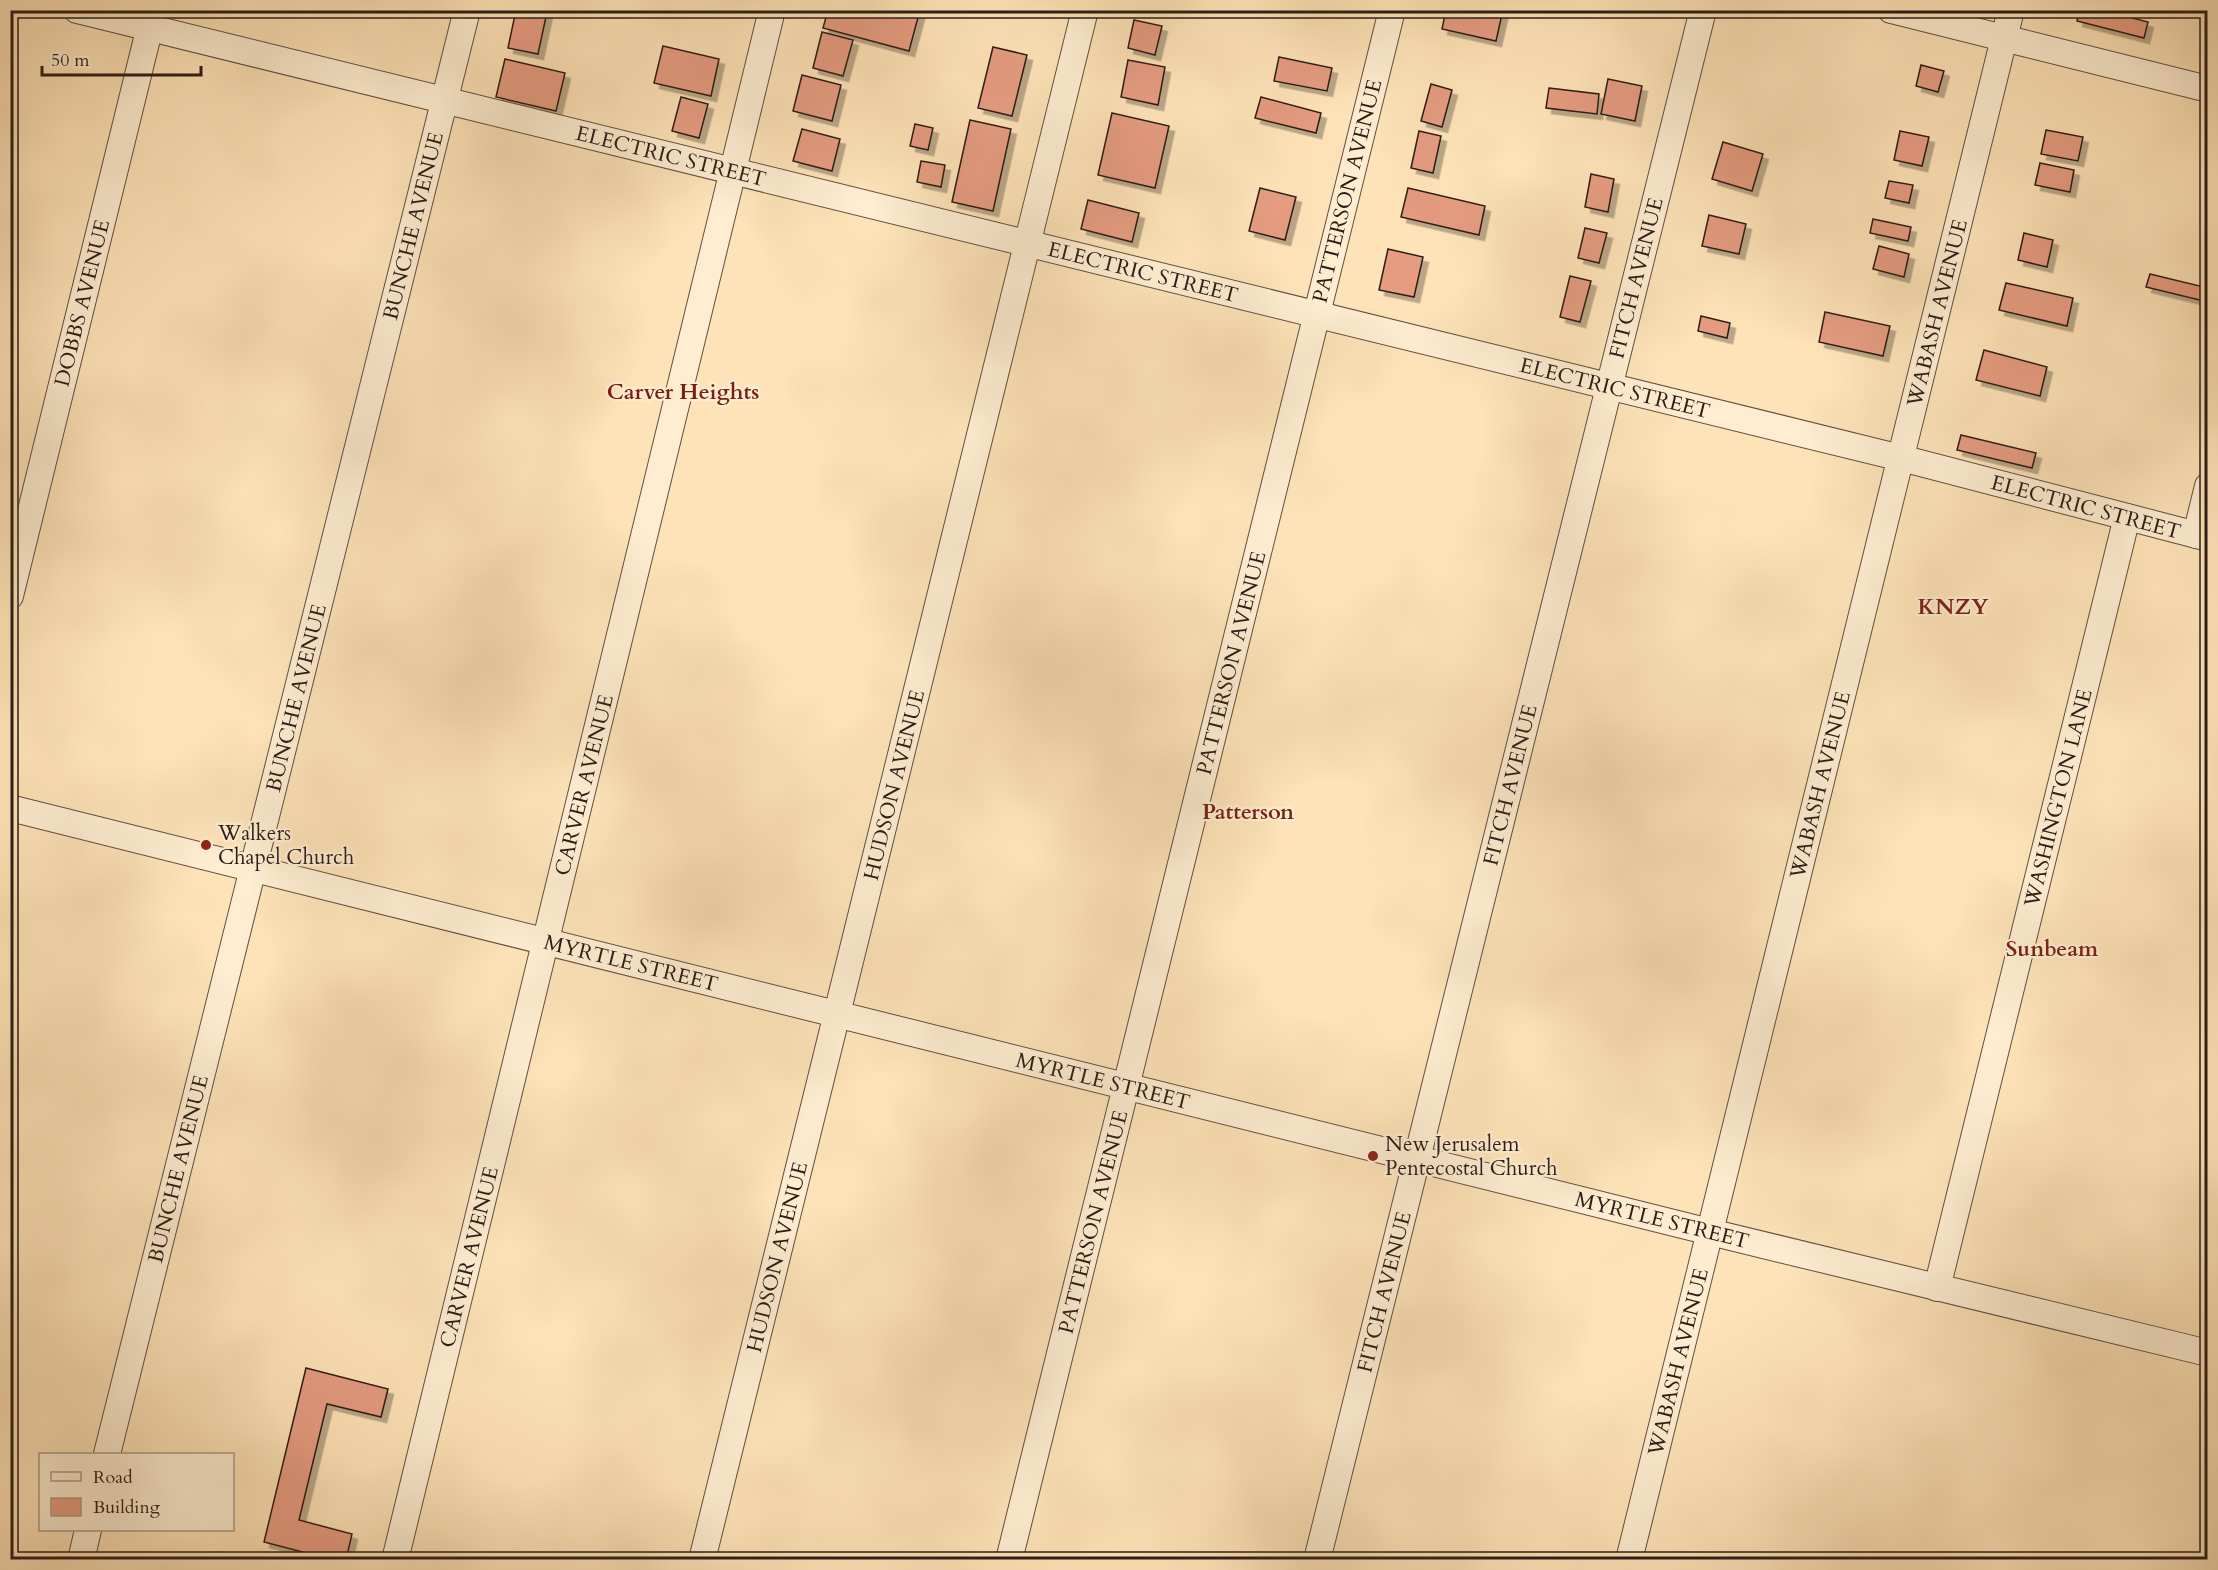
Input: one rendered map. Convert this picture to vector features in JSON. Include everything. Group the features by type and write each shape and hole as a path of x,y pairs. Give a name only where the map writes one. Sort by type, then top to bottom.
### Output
{"street":[{"name":"ELECTRIC STREET","path":"77,10 152,20 445,101 1901,458 2202,537"},
{"name":"BUNCHE AVENUE","path":"107,1453 467,10"},
{"name":"CARVER AVENUE","path":"395,1560 772,10"},
{"name":"HUDSON AVENUE","path":"702,1560 1085,10"},
{"name":"PATTERSON AVENUE","path":"1010,1560 1392,10"},
{"name":"FITCH AVENUE","path":"1317,1560 1703,10"},
{"path":"1891,10 2208,89"},
{"name":"WABASH AVENUE","path":"1629,1560 2011,10"},
{"name":"DOBBS AVENUE","path":"10,596 152,20"},
{"path":"2202,537 2208,486"},
{"name":"WASHINGTON LANE","path":"1937,1288 2127,517"},
{"name":"MYRTLE STREET","path":"10,808 1710,1232 2202,1352"},
{"path":"81,1560 88,1531"}],"building":[{"path":"516,10 547,12 538,54 508,48"},
{"path":"828,10 920,10 909,51 823,28"},
{"path":"1446,10 1503,10 1496,41 1442,29"},
{"path":"2080,10 2101,10 2148,22 2144,38 2077,21"},
{"path":"1134,20 1162,26 1155,55 1128,48"},
{"path":"822,32 853,40 843,76 813,68"},
{"path":"663,46 719,59 711,96 654,83"},
{"path":"993,47 1027,55 1012,116 978,108"},
{"path":"1279,57 1332,68 1327,91 1274,81"},
{"path":"505,59 565,73 556,111 496,97"},
{"path":"1128,60 1165,67 1158,105 1121,97"},
{"path":"1921,65 1944,71 1938,92 1916,86"},
{"path":"802,75 841,85 832,121 793,111"},
{"path":"1608,79 1642,86 1635,121 1601,114"},
{"path":"1431,84 1452,90 1442,127 1421,121"},
{"path":"1549,88 1599,94 1597,114 1546,108"},
{"path":"681,97 708,104 699,138 672,131"},
{"path":"1261,97 1321,113 1316,133 1255,118"},
{"path":"1112,113 1169,126 1155,188 1098,175"},
{"path":"970,120 1011,129 993,211 952,202"},
{"path":"915,124 933,128 928,150 910,146"},
{"path":"802,129 840,139 832,171 793,161"},
{"path":"2046,130 2083,137 2078,161 2041,154"},
{"path":"1419,131 1441,136 1433,173 1411,168"},
{"path":"1900,131 1929,137 1922,166 1894,160"},
{"path":"1723,142 1763,154 1752,191 1712,179"},
{"path":"921,161 945,165 941,187 917,182"},
{"path":"2040,163 2074,170 2070,192 2035,185"},
{"path":"1591,174 1614,179 1608,212 1585,207"},
{"path":"1889,181 1913,185 1909,203 1885,198"},
{"path":"1260,188 1296,197 1285,240 1249,231"},
{"path":"1408,188 1485,206 1479,235 1401,217"},
{"path":"1088,200 1139,213 1132,242 1081,229"},
{"path":"1709,215 1746,224 1739,254 1702,246"},
{"path":"1873,219 1911,227 1908,241 1870,233"},
{"path":"1585,228 1607,233 1599,263 1578,258"},
{"path":"2024,233 2053,240 2047,267 2018,260"},
{"path":"1879,246 1909,254 1904,277 1873,269"},
{"path":"1388,249 1423,257 1414,297 1379,290"},
{"path":"2150,274 2208,288 2208,302 2146,287"},
{"path":"1570,276 1591,281 1580,322 1560,317"},
{"path":"2006,283 2073,298 2067,326 1999,310"},
{"path":"1825,312 1890,326 1883,356 1819,342"},
{"path":"1701,316 1730,323 1727,338 1698,331"},
{"path":"1984,350 2047,367 2040,396 1976,380"},
{"path":"1961,435 2036,453 2032,468 1957,450"},
{"path":"306,1368 388,1389 381,1417 327,1404 299,1520 352,1534 346,1560 333,1560 264,1542"}],"place":[{"name":"Walkers Chapel Church","path":"206,845"},
{"name":"New Jerusalem Pentecostal Church","path":"1373,1156"}],"district":[{"name":"Carver Heights","path":"683,391"},
{"name":"KNZY","path":"1953,606"},
{"name":"Patterson","path":"1248,811"},
{"name":"Sunbeam","path":"2052,948"}]}
